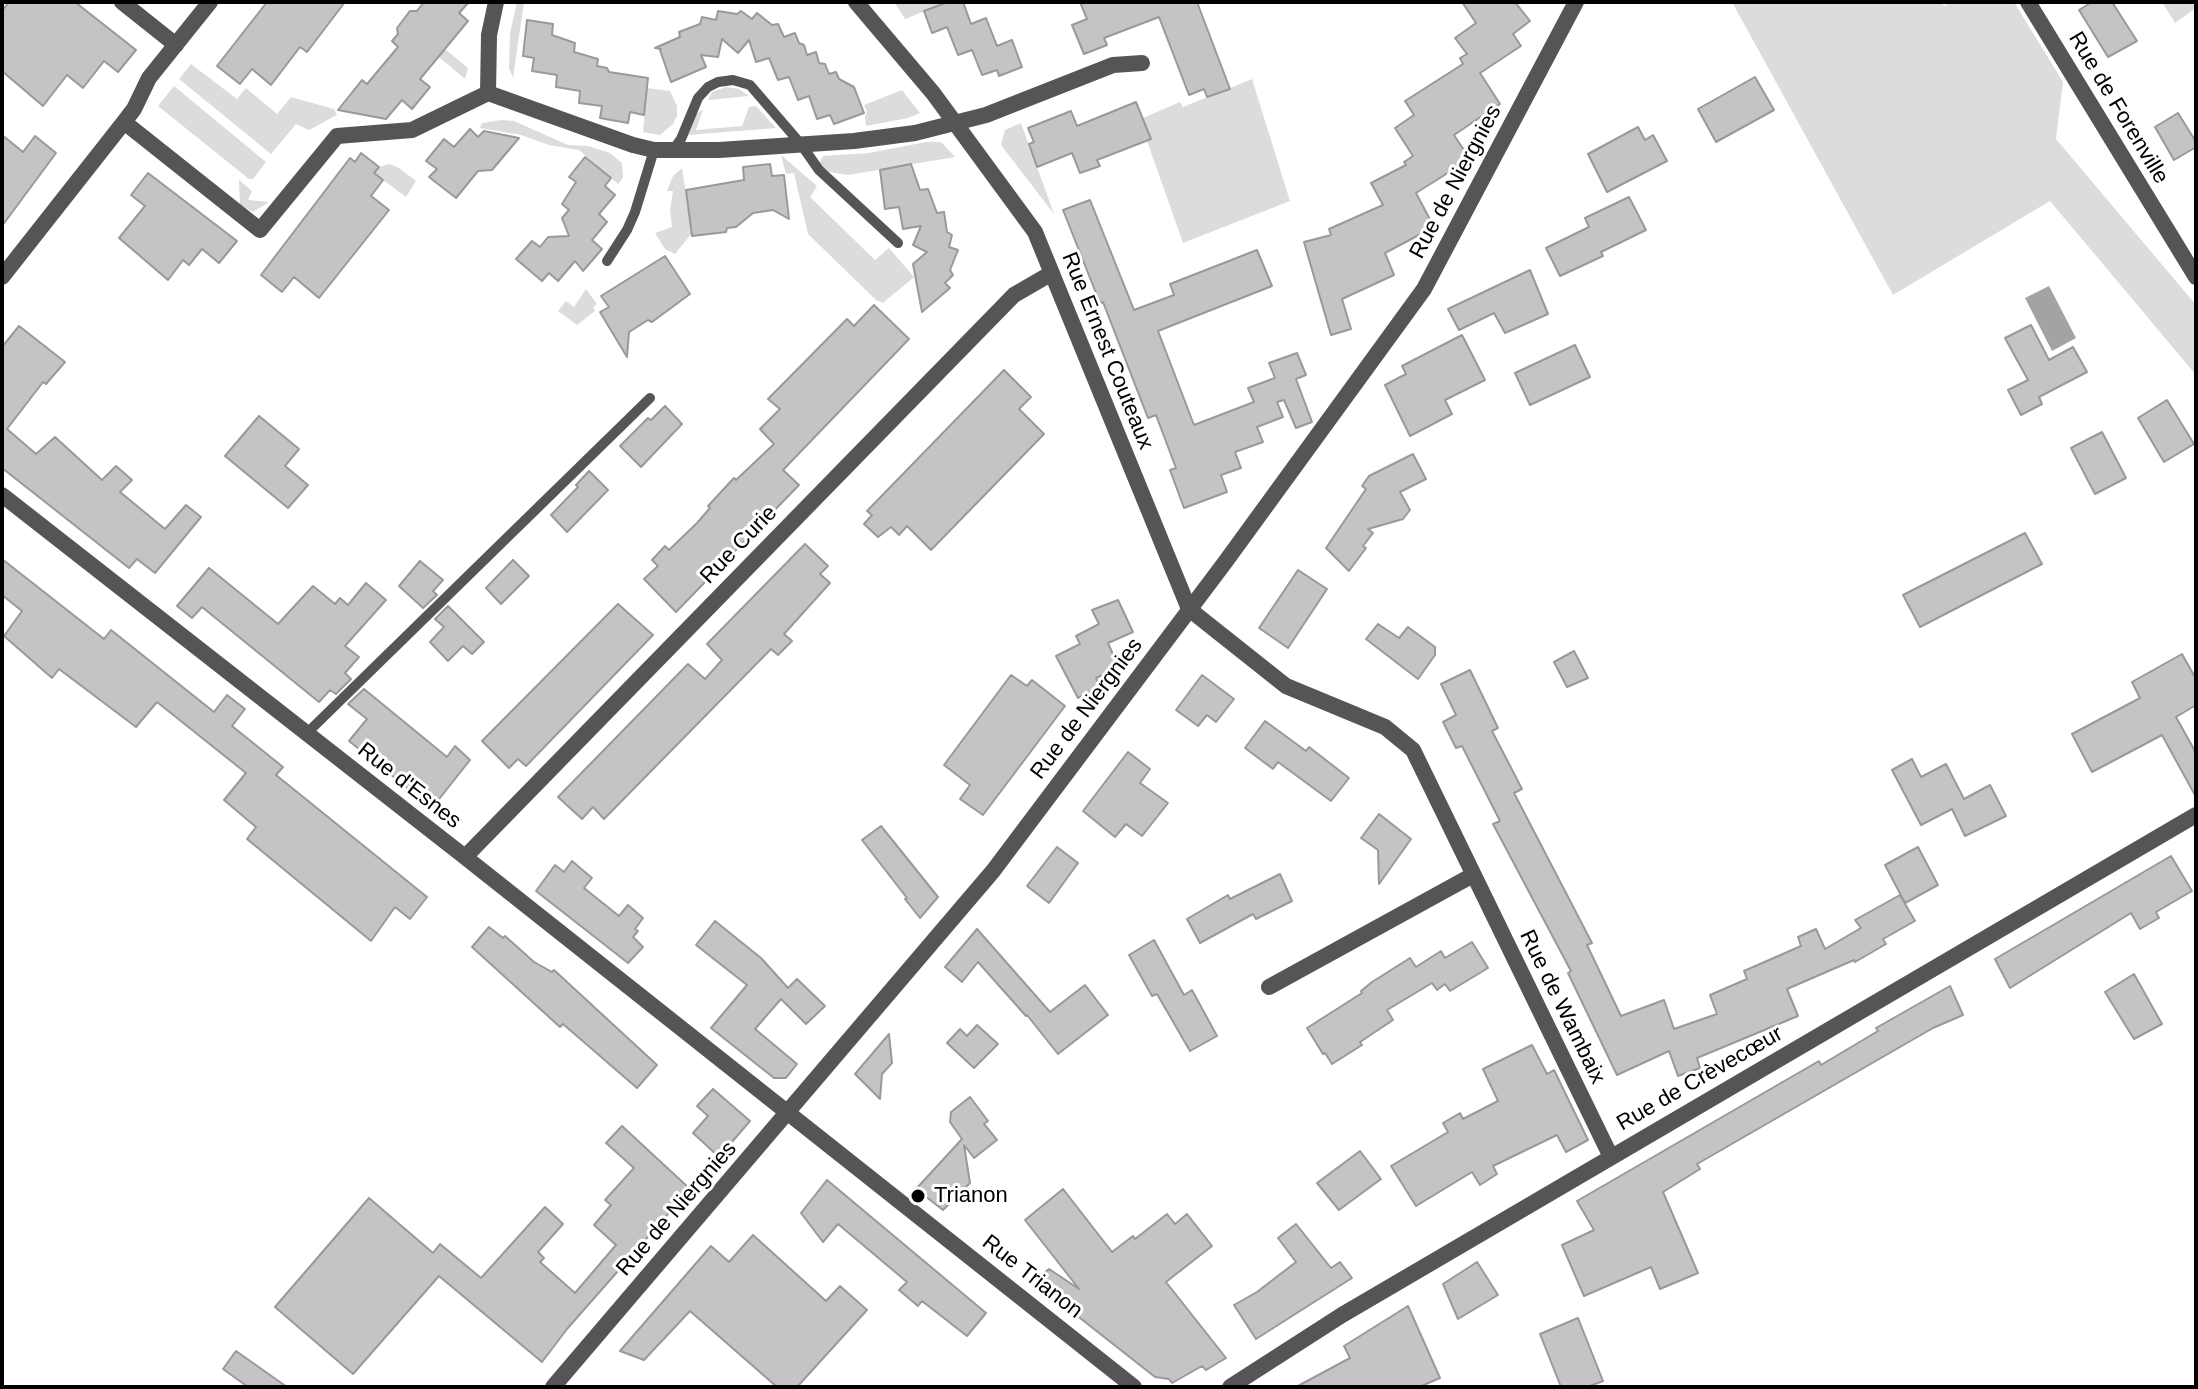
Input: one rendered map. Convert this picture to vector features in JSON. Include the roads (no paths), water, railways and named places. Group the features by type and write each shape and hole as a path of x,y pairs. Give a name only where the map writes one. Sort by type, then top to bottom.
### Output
{"street":[{"path":"122,2 176,45"},
{"path":"2,277 134,109 149,78 210,2"},
{"path":"488,93 489,35 496,2"},
{"name":"Rue de Niergnies","path":"553,1387 993,871 1189,609 1424,289 1576,2"},
{"name":"Rue de Forenville","path":"2028,2 2196,277"},
{"name":"Rue Ernest Couteaux","path":"860,3 956,124 1035,232 1189,609"},
{"path":"124,122 260,230 337,136 412,130 488,93 633,145 654,150 719,150 854,141 915,133 986,115 1113,65 1142,63"},
{"name":"Rue Curie","path":"465,857 1014,295 1052,273"},
{"name":"Rue d'Esnes","path":"2,495 789,1113"},
{"name":"Rue de Wambaix","path":"1189,609 1286,686 1385,727 1413,750 1611,1157"},
{"name":"Rue de Crèvecœur","path":"1230,1387 1342,1315 2196,815"},
{"path":"1269,987 1473,875"},
{"name":"Rue Trianon","path":"789,1113 1134,1387"}],"lane":[{"path":"673,150 681,139 698,98 708,87 733,80 750,85 819,170 898,243"},
{"path":"607,261 627,230 654,150"},
{"path":"306,734 650,398"}],"place":[{"name":"Trianon","path":"918,1196"}]}
